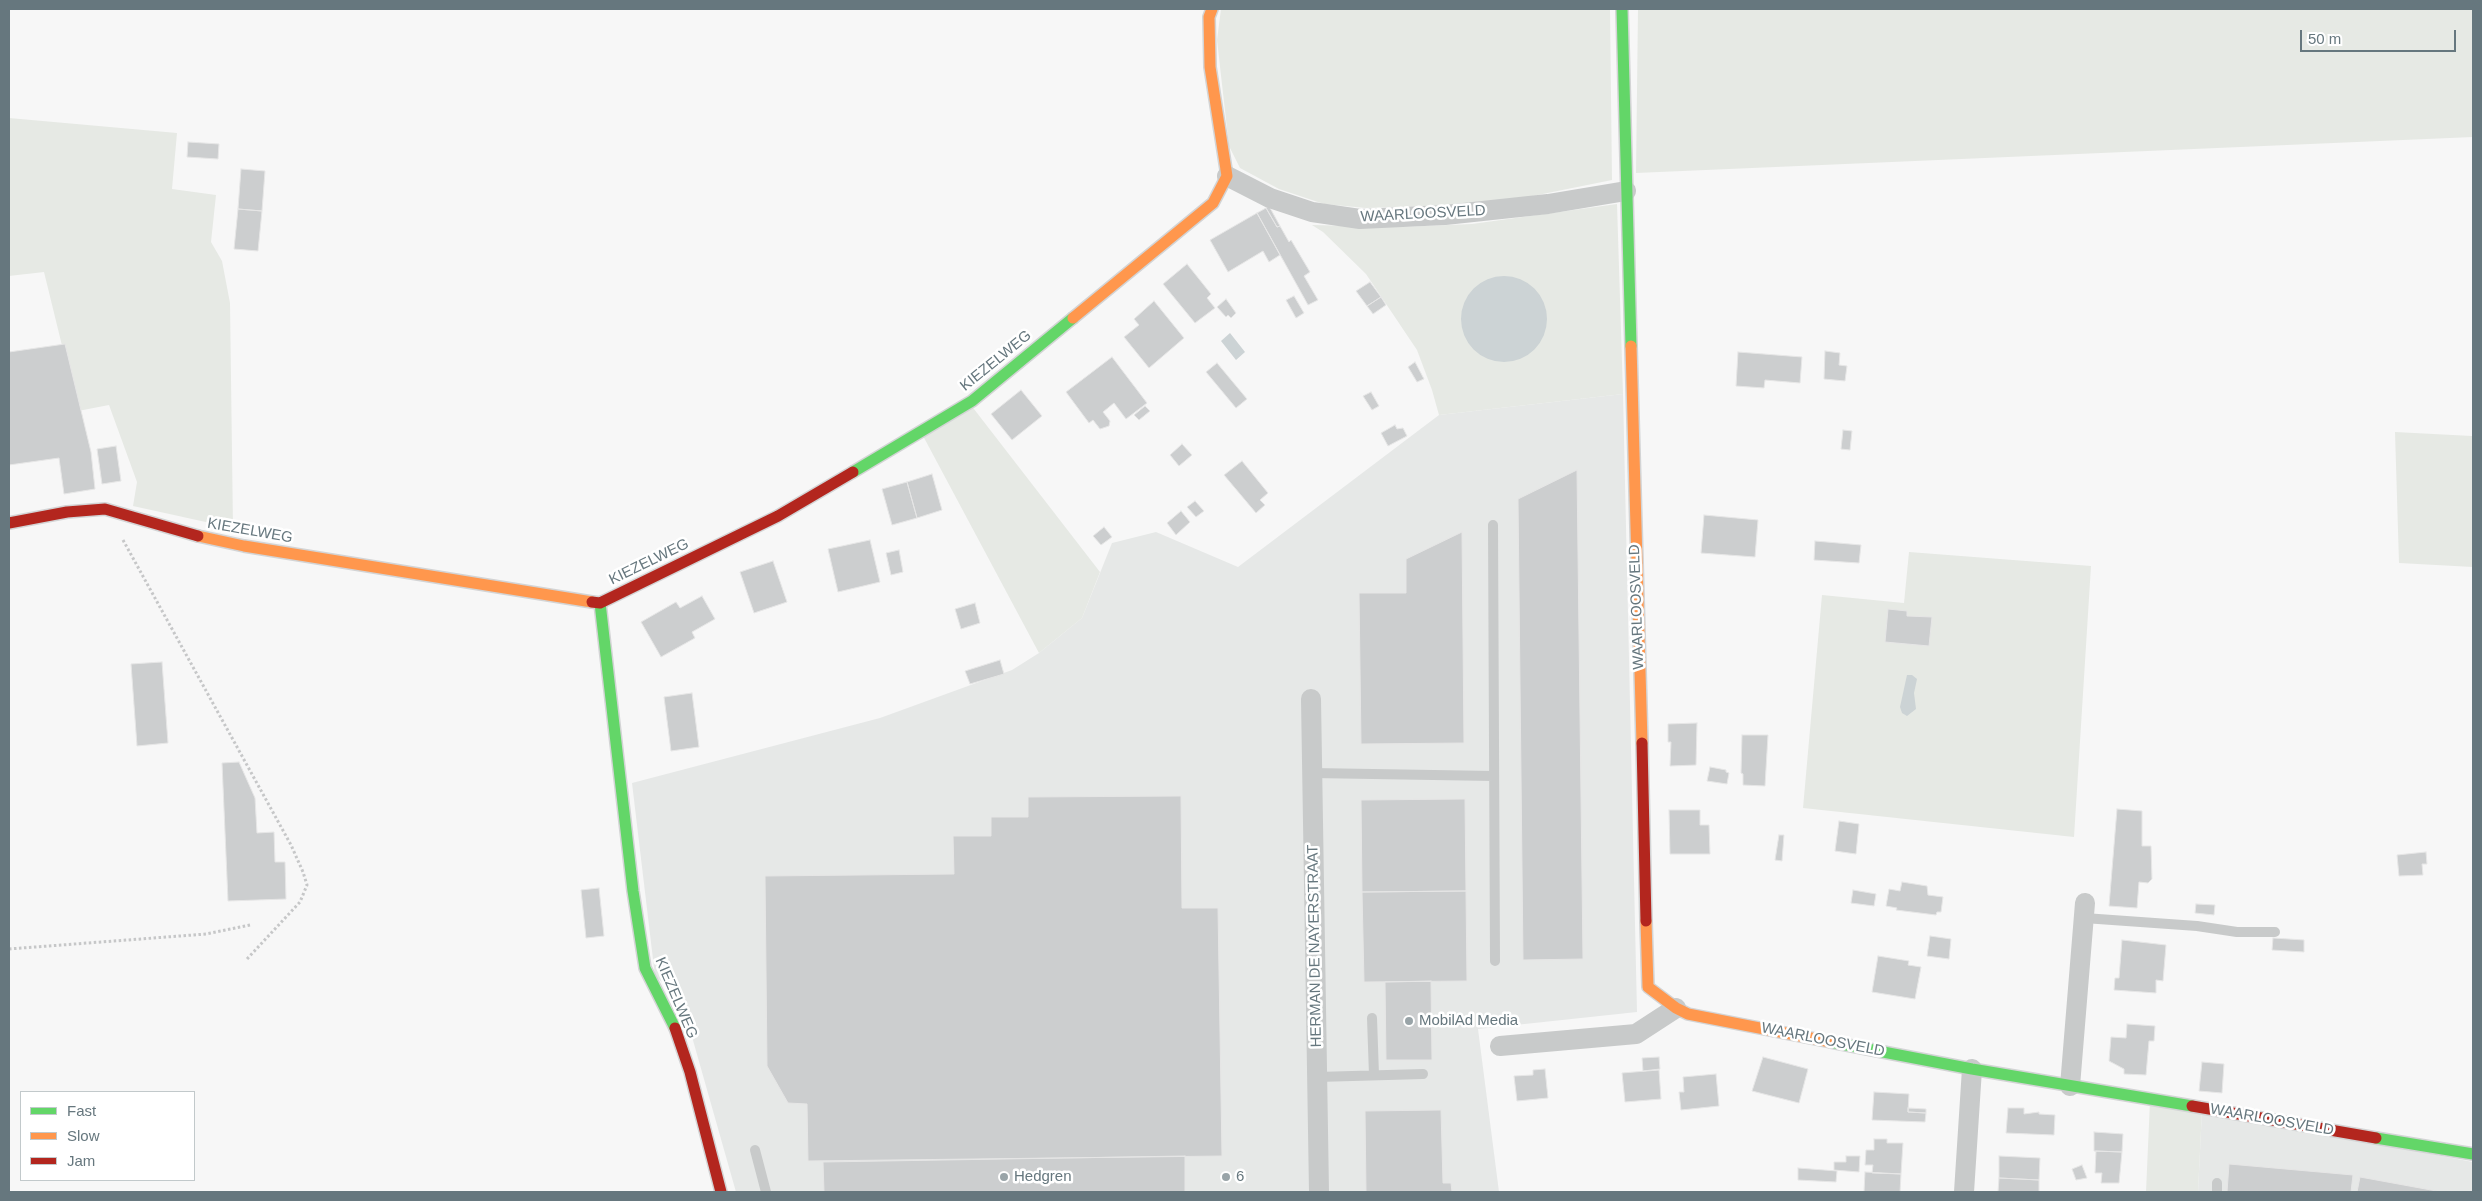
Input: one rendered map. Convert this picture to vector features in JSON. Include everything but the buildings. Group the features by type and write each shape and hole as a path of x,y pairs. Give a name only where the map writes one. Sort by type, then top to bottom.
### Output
{"street":[{"path":"1212,9 1208,17 1210,67 1226,176"},
{"name":"WAARLOOSVELD","path":"1622,9 1648,986 1676,1008 1688,1014 1972,1069 2473,1154"},
{"name":"WAARLOOSVELD","path":"1226,176 1270,198 1312,212 1360,219 1473,212 1548,204 1626,191"},
{"name":"KIEZELWEG","path":"105,509 177,532 244,546 600,604 778,516 972,401 1213,203 1226,176"},
{"path":"9,523 66,512 105,509"},
{"name":"KIEZELWEG","path":"600,604 633,891 644,968 675,1029 690,1072 721,1192"},
{"name":"HERMAN DE NAYERSTRAAT","path":"1311,699 1319,1192"},
{"path":"2070,1086 2085,910"},
{"path":"1500,1046 1636,1034 1676,1008"},
{"path":"1964,1192 1972,1069"}],"lane":[{"path":"1493,525 1496,961"},
{"path":"1312,773 1494,776"},
{"path":"2085,910 2237,932 2275,932"},
{"path":"1372,1018 1374,1075"},
{"path":"1317,1076 1424,1074"},
{"path":"755,1150 766,1192"}],"path":[{"path":"105,509 291,845 303,872 307,886 300,902 247,959"},
{"path":"9,949 206,934 250,926"}],"shaded area":[{"path":"1221,9 1610,9 1612,180 1493,204 1366,208 1324,204 1279,189 1240,168 1229,146 1217,40"},
{"path":"1638,9 2473,9 2473,137 1636,173"},
{"path":"9,118 177,133 172,189 216,195 211,242 222,261 230,303 233,528 133,506 137,482 109,405 78,411 44,272 9,276"},
{"path":"1617,204 1623,394 1439,415 1417,350 1366,274 1323,232 1312,225 1400,227 1472,224"},
{"path":"1504,276 1528,283 1540,295 1547,319 1540,343 1528,355 1504,362 1480,355 1468,343 1461,319 1468,295 1480,283"},
{"path":"1230,333 1245,352 1236,360 1221,341"},
{"path":"1623,394 1637,1012 1478,1029 1499,1192 736,1192 681,998 655,976 632,783 880,718 1012,670 1039,653 1082,618 1112,543 1156,532 1238,567 1439,415"},
{"path":"967,400 1100,572 1082,618 1039,653 922,434"},
{"path":"2395,432 2472,436 2473,567 2399,563"},
{"path":"1909,552 2091,566 2074,837 1803,808 1822,595 1904,603"},
{"path":"1907,675 1912,675 1917,679 1914,693 1916,709 1907,716 1902,713 1900,707"},
{"path":"2150,1101 2202,1110 2198,1192 2146,1192"},
{"path":"2202,1110 2473,1162 2473,1192 2198,1192"}],"traffic: fast":[{"path":"1622,9 1631,346"},
{"path":"853,472 972,401 1073,318"},
{"path":"600,603 633,891 645,968 675,1028"},
{"path":"1831,1042 1972,1069 2192,1106"},
{"path":"2376,1138 2473,1154"}],"traffic: slow":[{"path":"1073,318 1213,203 1227,176 1210,67 1209,17 1212,9"},
{"path":"1631,346 1642,743"},
{"path":"198,536 244,546 592,602"},
{"path":"1646,921 1648,987 1676,1008 1688,1014 1831,1042"}],"traffic: jam":[{"path":"592,602 600,603 778,516 853,472"},
{"path":"9,523 67,512 105,509 198,536"},
{"path":"1642,743 1646,921"},
{"path":"675,1028 690,1072 721,1192"},
{"path":"2192,1106 2376,1138"}],"place":[{"name":"MobilAd Media","path":"1409,1021"},
{"name":"Hedgren","path":"1004,1177"},
{"name":"6","path":"1226,1177"}]}
